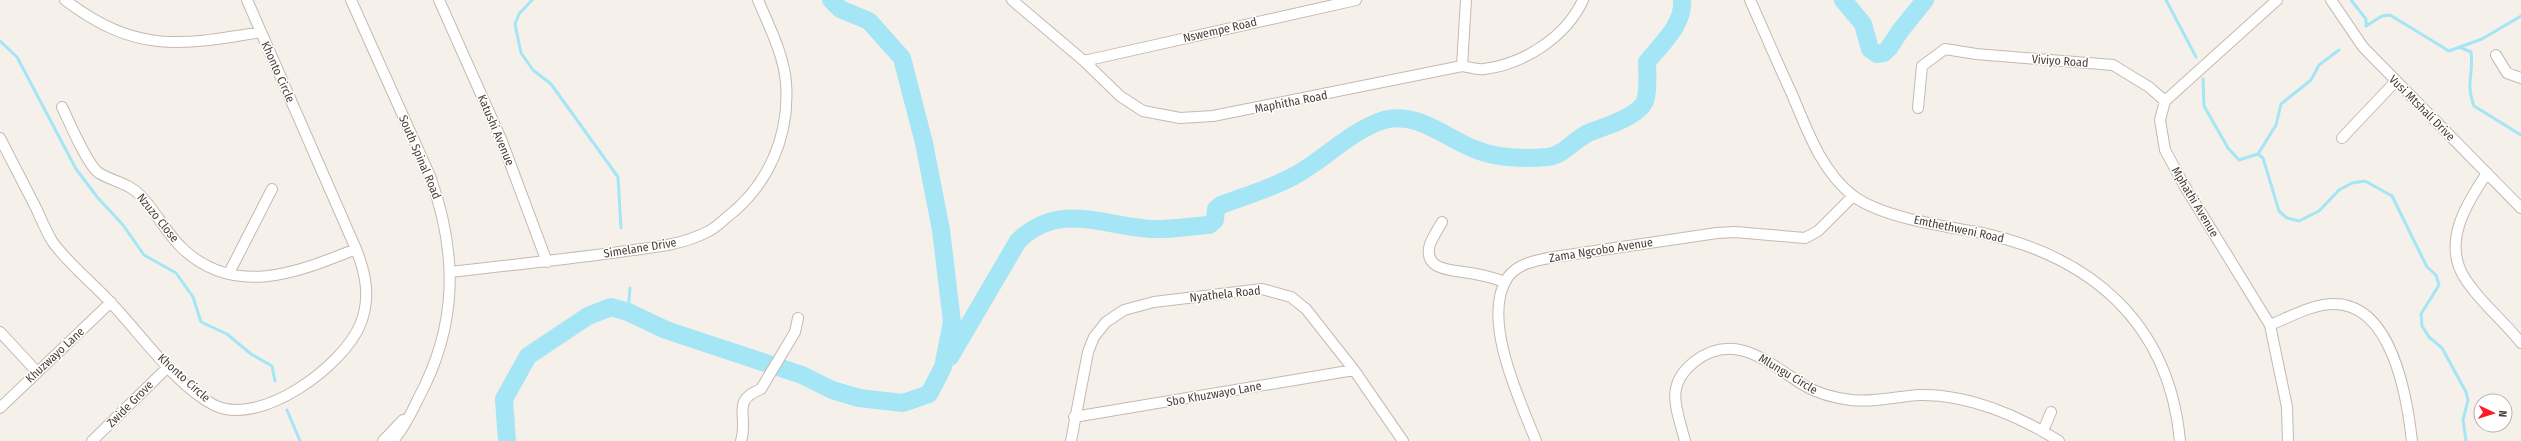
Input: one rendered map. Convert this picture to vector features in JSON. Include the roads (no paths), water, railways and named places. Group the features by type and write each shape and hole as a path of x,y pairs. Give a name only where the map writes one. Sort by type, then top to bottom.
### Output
{"street":[{"path":"65,0 104,26 125,35 154,42 198,43 261,32"},
{"name":"Khonto Circle","path":"0,138 52,241 111,302 168,367 200,396 214,406 231,410 246,410 262,406 296,391 338,356 360,326 368,288 364,269 356,248 247,0"},
{"name":"South Spinal Road","path":"351,0 430,176 445,229 450,272 450,299 444,336 429,379 412,411 393,441"},
{"name":"Katushi Avenue","path":"439,0 502,139 548,262"},
{"name":"Simelane Drive","path":"450,272 548,262 671,245 707,232 739,208 757,189 769,169 779,143 786,111 786,82 777,45 758,0"},
{"name":"Maphitha Road","path":"1012,0 1084,61 1120,96 1143,112 1180,118 1213,116 1462,66 1483,69 1517,61 1542,46 1570,24 1582,0"},
{"name":"Nswempe Road","path":"1084,61 1356,0"},
{"path":"1462,66 1466,0"},
{"name":"Emthethweni Road","path":"1750,0 1816,150 1837,180 1853,196 1881,209 1923,222 2000,237 2027,245 2075,267 2091,278 2123,306 2157,355 2174,402 2180,441"},
{"path":"2165,101 2266,3 2277,0"},
{"name":"Vusi Mtshali Drive","path":"2331,0 2352,34 2395,82 2521,208"},
{"name":"Viviyo Road","path":"1918,108 1922,66 1945,49 1976,54 2113,66 2150,87 2165,101"},
{"path":"2496,55 2507,73 2521,78"},
{"path":"2342,138 2395,82"},
{"name":"Mphathi Avenue","path":"2165,101 2160,120 2165,150 2184,185 2270,325 2287,407 2288,441"},
{"name":"Nzuzo Close","path":"62,107 83,150 98,172 130,185 141,196 166,232 184,250 201,262 229,273 245,277 279,276 322,263 356,248"},
{"path":"2487,173 2466,204 2456,241 2456,256 2466,281 2521,343"},
{"path":"229,273 272,189"},
{"name":"Zama Ngcobo Avenue","path":"1536,441 1509,371 1498,316 1500,291 1505,282 1516,270 1533,261 1640,244 1735,232 1805,238 1818,230 1853,196"},
{"path":"1442,222 1430,244 1430,254 1434,264 1448,271 1474,274 1505,282"},
{"name":"Nyathela Road","path":"1071,441 1074,417 1088,352 1094,337 1106,322 1124,310 1154,302 1250,289 1274,291 1291,297 1306,309 1354,370 1403,441"},
{"name":"Khuzwayo Lane","path":"0,408 111,302"},
{"path":"2270,325 2319,305 2334,304 2359,310 2371,319 2390,348 2404,392 2412,441"},
{"path":"741,441 745,427 742,409 744,400 752,392 761,389 792,337 798,318"},
{"path":"0,332 37,372"},
{"name":"Mlungu Circle","path":"1685,441 1674,399 1675,387 1685,370 1699,358 1717,350 1734,349 1751,352 1822,394 1853,400 1919,395 1964,399 1988,407 2043,431 2059,441"},
{"name":"Zwide Grove","path":"98,439 168,367"},
{"name":"Sbo Khuzwayo Lane","path":"1074,417 1354,370"},
{"name":"South Spinal Road","path":"382,441 412,411"},
{"path":"2043,431 2051,412"}],"waterway":[{"path":"532,0 519,14 515,24 521,53 533,70 551,84 618,177 621,228"},
{"path":"507,441 504,399 528,356 588,316 611,307 628,312 666,330 802,375 832,390 859,398 903,403 929,394 943,367 952,322 941,230 924,143 902,58 869,21 840,9 831,0"},
{"path":"950,357 1018,241 1033,229 1049,222 1065,219 1082,219 1151,229 1209,225 1215,220 1216,209 1221,205 1286,180 1305,169 1360,131 1384,120 1396,118 1407,119 1430,126 1472,148 1490,154 1528,158 1553,156 1565,150 1581,137 1630,116 1642,106 1647,92 1647,62 1665,41 1675,26 1682,9 1682,0"},
{"path":"1843,0 1863,24 1870,49 1877,54 1884,53 1889,48 1900,31 1925,0"},
{"path":"2166,0 2196,57"},
{"path":"2351,0 2366,19 2366,26"},
{"path":"2366,26 2382,16 2390,15 2449,51 2482,39 2521,16"},
{"path":"0,41 17,57 76,169 98,198 123,225 144,255 176,273 193,297 201,322 227,334 251,354 272,366 275,381"},
{"path":"2459,47 2471,52 2472,60 2470,91 2474,106 2521,135"},
{"path":"2258,154 2276,125 2281,104 2311,80 2319,65 2339,50"},
{"path":"2203,79 2204,106 2228,148 2239,160 2258,154 2263,158 2279,211 2287,218 2299,221 2319,211 2339,190 2352,183 2365,181 2392,196 2427,267 2436,275 2439,285 2421,314 2422,326 2429,337 2442,348 2466,392 2468,400 2463,420 2466,441"},
{"path":"628,312 630,288"},
{"path":"287,410 300,441"}]}
